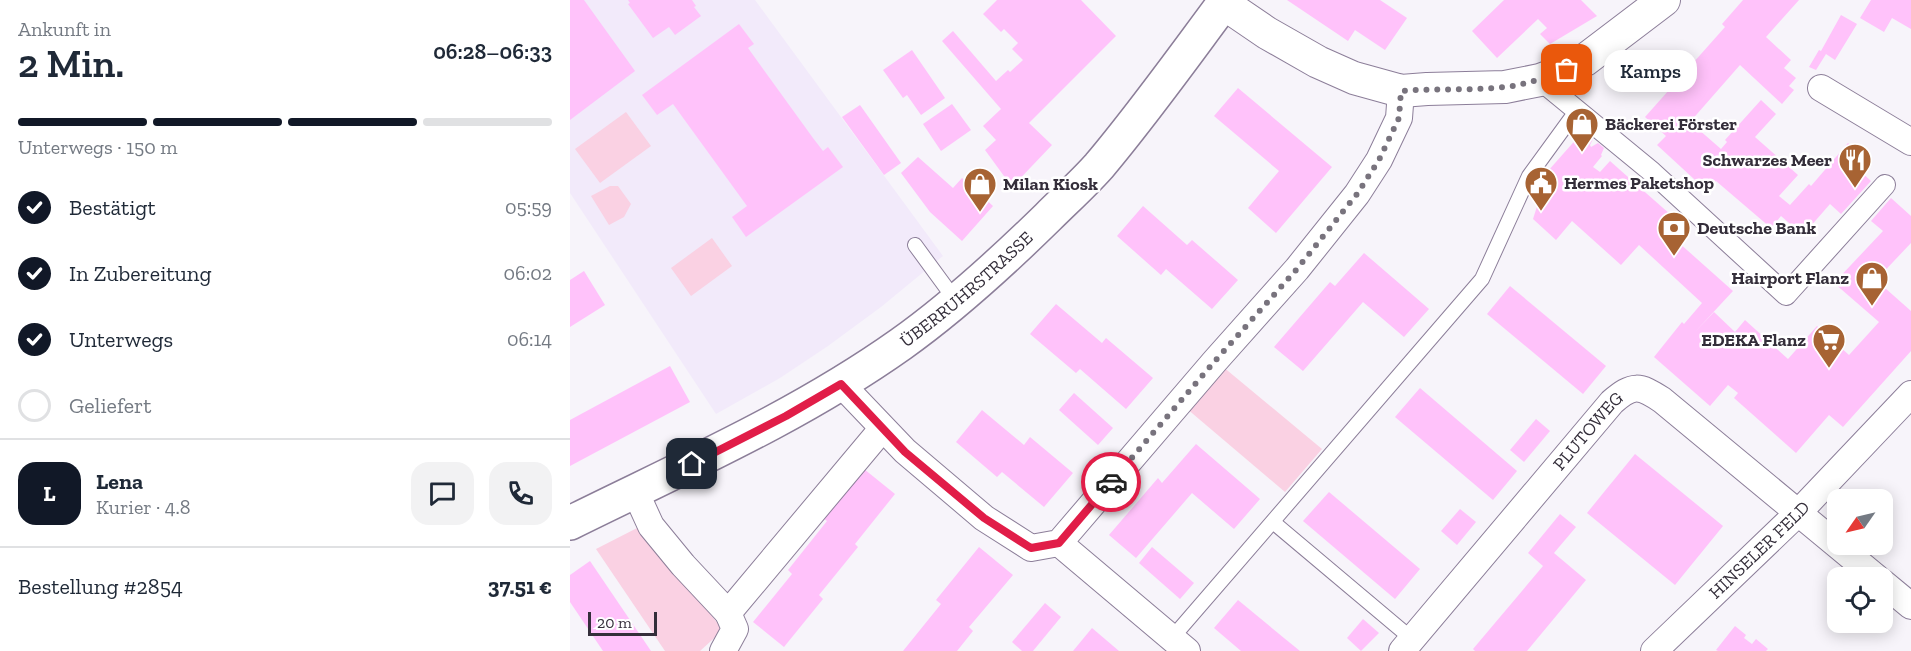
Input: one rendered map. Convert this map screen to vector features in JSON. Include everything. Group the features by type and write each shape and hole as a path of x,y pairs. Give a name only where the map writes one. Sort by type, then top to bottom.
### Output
{"main road":[{"name":"ÜBERRUHRSTRASSE","path":"570,523 711,456 786,416 841,384 901,344 956,301 1026,238 1098,167 1222,1"}],"street":[{"path":"1222,1 1267,33 1318,62 1354,78 1401,91 1505,87 1540,80 1567,70 1585,60 1664,0"},
{"path":"1540,80 1652,172 1786,295 1885,185"},
{"path":"1821,88 1911,142"},
{"path":"841,384 905,452 984,518 1031,548 1059,543 1297,269 1357,194 1379,160 1399,118 1401,91"},
{"name":"PLUTOWEG","path":"1407,645 1612,402 1632,388 1641,388 1662,400 1798,513"},
{"name":"HINSELER FELD","path":"1654,651 1798,513 1911,394"},
{"path":"728,613 882,429"},
{"path":"635,491 651,526 683,565 728,613 735,629 723,651"},
{"path":"1798,513 1864,567"},
{"path":"1059,543 1173,647"},
{"path":"1893,591 1911,606"}],"lane":[{"path":"1173,647 1273,522 1482,279 1529,176 1577,110"},
{"path":"915,245 956,301"},
{"name":"PLUTOWEG","path":"1273,522 1407,645"}],"shaded area":[{"path":"570,0 755,0 943,256 881,307 828,346 780,378 716,414 570,193"},
{"path":"626,112 651,146 600,183 575,149"},
{"path":"610,186 618,186 631,204 624,217 609,225 591,196"},
{"path":"712,238 732,266 691,296 671,268"},
{"path":"1222,366 1322,449 1285,492 1186,408"},
{"path":"641,526 723,630 700,651 665,651 596,549"}],"building":[{"path":"570,0 584,0 635,71 570,120"},
{"path":"628,0 692,0 701,16 675,35 669,27 653,38 628,4 630,3"},
{"path":"997,0 1081,0 1116,36 1029,123 1052,145 1012,187 985,150 996,140 983,126 1001,109 942,41 953,31 996,81 1008,70 1010,72 1023,60 1012,49 1018,43 1004,29 1001,32 983,14"},
{"path":"1287,0 1380,0 1407,18 1385,50 1355,30 1348,41"},
{"path":"1504,0 1581,0 1597,16 1550,44 1540,34 1547,28 1538,19 1497,58 1472,31"},
{"path":"1743,0 1799,0 1766,37 1791,60 1784,68 1796,78 1789,86 1794,90 1782,104 1740,65 1690,122 1721,149 1727,142 1725,140 1761,100 1776,114 1755,137 1798,175 1779,196 1790,205 1809,184 1811,186 1848,143 1868,161 1859,170 1871,181 1841,214 1830,204 1803,235 1781,216 1771,228 1716,181 1707,191 1657,145 1666,136 1645,117 1725,27 1722,24"},
{"path":"1871,0 1911,0 1911,29 1892,18 1884,32 1860,18"},
{"path":"1841,15 1857,24 1835,60 1826,54 1816,70 1809,67 1819,50 1821,51"},
{"path":"739,24 754,44 748,48 813,138 823,151 828,147 843,167 746,237 732,217 747,206 673,104 657,115 642,95"},
{"path":"912,50 945,98 921,115 907,95 903,98 883,70"},
{"path":"1238,88 1332,167 1276,233 1248,208 1279,171 1214,116"},
{"path":"952,104 971,130 941,151 923,124"},
{"path":"860,105 901,163 884,175 842,117"},
{"path":"1587,134 1593,139 1591,147 1598,143 1604,148 1602,156 1593,167 1600,172 1610,161 1679,222 1669,234 1733,291 1694,333 1714,312 1735,332 1745,320 1788,359 1817,326 1849,355 1879,322 1834,283 1883,231 1871,221 1891,198 1911,216 1911,243 1876,280 1911,311 1911,351 1843,427 1829,415 1796,453 1734,398 1738,393 1728,385 1710,406 1654,357 1682,322 1684,324 1702,303 1639,245 1621,265 1572,221 1556,240 1533,219 1540,197 1532,189 1579,136"},
{"path":"918,157 953,188 962,178 993,206 962,241 930,212 901,173"},
{"path":"1143,206 1187,245 1192,240 1238,280 1212,309 1166,269 1161,275 1117,236"},
{"path":"1364,253 1429,309 1404,337 1363,302 1303,371 1274,347 1330,282 1335,286"},
{"path":"584,271 605,305 570,327 570,280"},
{"path":"1510,286 1606,366 1583,394 1487,314"},
{"path":"1056,304 1102,343 1106,338 1153,378 1126,409 1080,369 1076,373 1030,334"},
{"path":"670,366 690,402 570,466 570,420"},
{"path":"1420,388 1517,471 1493,500 1395,417"},
{"path":"1074,393 1113,428 1098,445 1059,410"},
{"path":"982,410 1024,445 1030,437 1073,473 1044,507 1002,472 997,477 956,442"},
{"path":"1536,419 1550,431 1524,462 1510,450"},
{"path":"1196,444 1260,499 1234,529 1192,493 1136,558 1109,535 1158,478 1162,483"},
{"path":"1635,454 1723,526 1675,585 1587,513"},
{"path":"864,469 895,494 855,544 858,547 819,595 823,599 784,647 753,622 792,574 788,570 827,521 824,519"},
{"path":"1329,492 1420,569 1395,599 1303,521"},
{"path":"1460,509 1476,522 1457,545 1441,531"},
{"path":"1560,514 1576,527 1554,553 1586,580 1527,651 1475,651 1473,649 1543,566 1528,553"},
{"path":"979,547 1013,575 969,627 973,631 957,651 903,651 941,604 936,600"},
{"path":"1152,547 1194,583 1180,599 1139,563"},
{"path":"590,561 651,651 603,651 570,602 570,575"},
{"path":"1238,600 1300,651 1241,651 1214,628"},
{"path":"1045,603 1061,617 1033,651 1022,651 1012,642"},
{"path":"1363,619 1379,633 1361,651 1347,638"},
{"path":"1735,626 1746,635 1744,638 1752,644 1756,639 1768,649 1766,651 1716,650"},
{"path":"1092,628 1119,651 1073,651"}],"way so far":[{"path":"1111,482 1297,269 1357,194 1379,160 1399,118 1401,91 1505,87 1540,80 1567,70"}],"place":[{"name":"Kamps","path":"1567,70"},
{"name":"Bäckerei Förster","path":"1582,153"},
{"name":"Schwarzes Meer","path":"1855,189"},
{"name":"Hermes Paketshop","path":"1541,212"},
{"name":"Milan Kiosk","path":"980,213"},
{"name":"Deutsche Bank","path":"1674,257"},
{"name":"Hairport Flanz","path":"1872,307"},
{"name":"EDEKA Flanz","path":"1829,369"}],"route":[{"path":"692,464 786,416 841,384 905,452 984,518 1031,548 1059,543 1111,482"}]}
